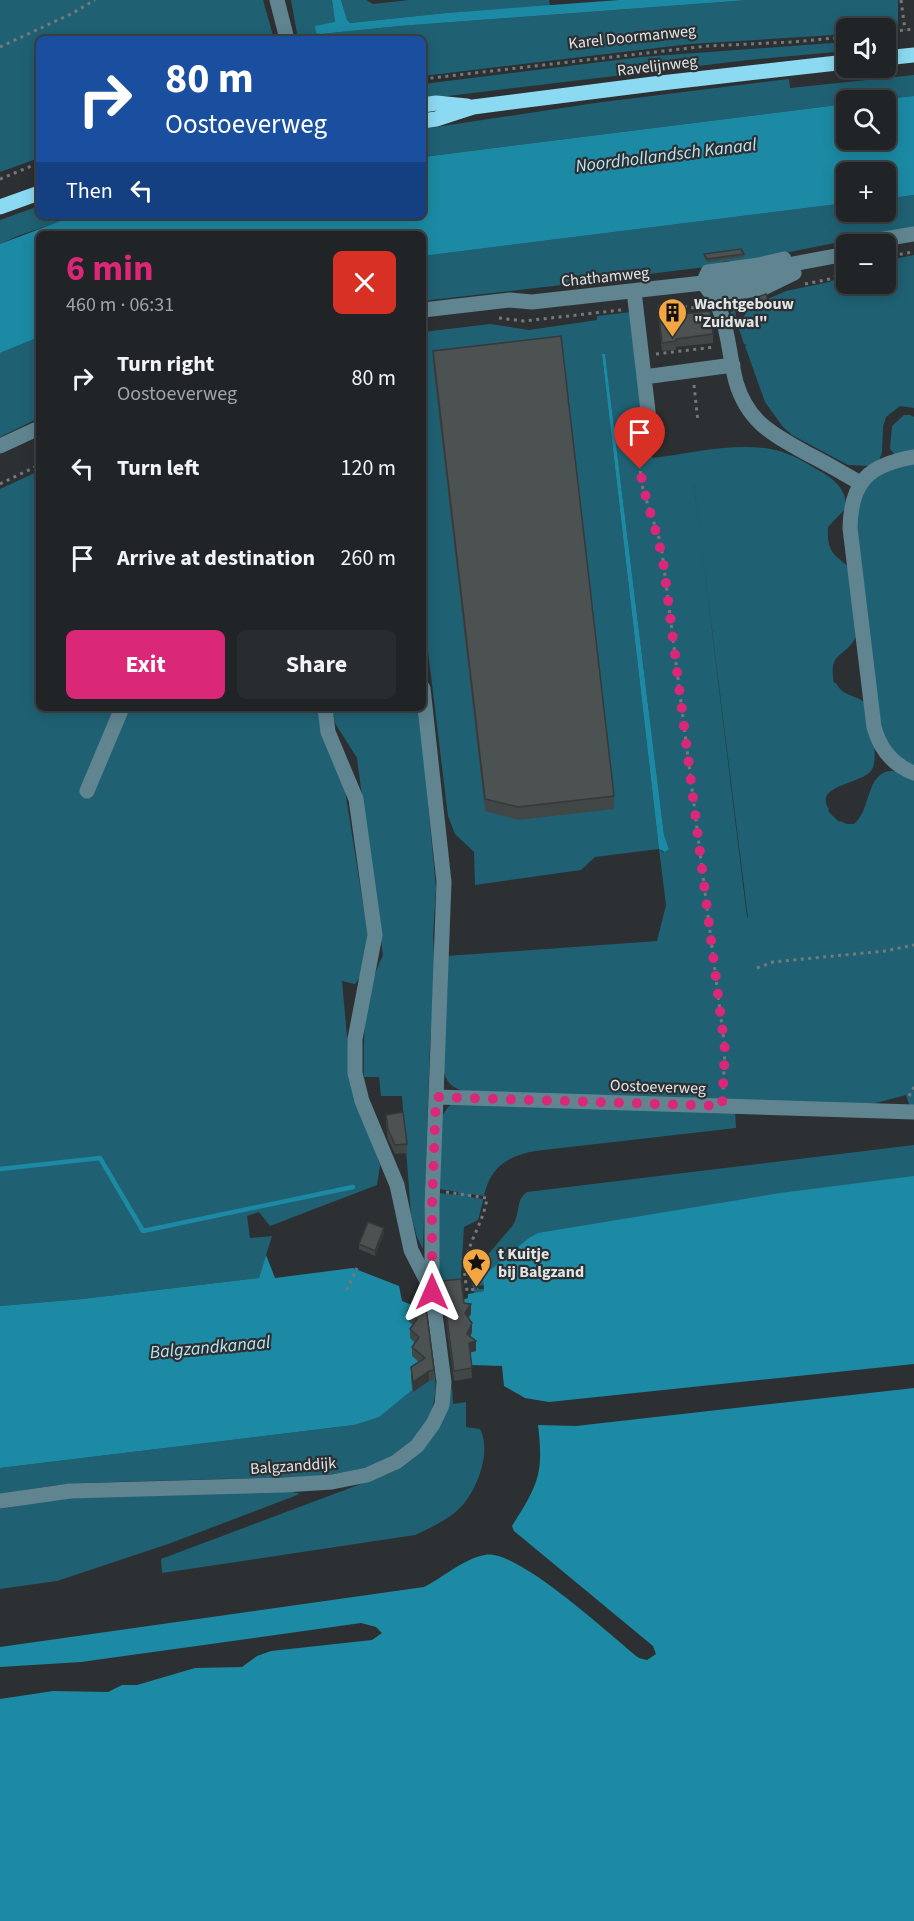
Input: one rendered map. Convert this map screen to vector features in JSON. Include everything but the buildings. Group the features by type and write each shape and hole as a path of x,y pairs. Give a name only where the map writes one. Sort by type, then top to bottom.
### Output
{"main road":[{"path":"896,57 914,56"},
{"name":"Ravelijnweg","path":"473,107 672,81 836,63"},
{"path":"426,105 436,103 473,107"},
{"path":"426,121 473,107"},
{"path":"0,207 36,194"}],"street":[{"path":"277,0 286,36"},
{"path":"896,238 914,236"},
{"path":"896,242 914,236"},
{"name":"Chathamweg","path":"703,283 708,272 759,265 836,248"},
{"name":"Chathamweg","path":"426,310 510,300 532,302 703,283 710,285 757,278 793,264 836,257"},
{"name":"Chathamweg","path":"718,302 757,291 794,273 836,262"},
{"path":"703,283 718,302 740,395 752,416 769,432 860,483"},
{"path":"634,291 644,376 643,430"},
{"path":"644,376 733,365"},
{"path":"0,446 36,429"},
{"path":"914,457 881,467 860,483 853,498 850,528 874,727 889,756 903,768 914,773"},
{"path":"87,791 121,711"},
{"path":"325,711 328,732 356,799 375,935 355,1039 355,1073 362,1101 397,1185 411,1250 432,1292"},
{"path":"425,711 444,882 432,1204 432,1292"},
{"name":"Oostoeverweg","path":"436,1097 914,1112"},
{"name":"Balgzanddijk","path":"0,1501 70,1491 332,1482 367,1475 396,1462 417,1446 434,1424 442,1405 444,1382 432,1292"}],"path":[{"path":"0,47 95,0"},
{"path":"901,0 905,30"},
{"path":"896,31 914,29"},
{"name":"Karel Doormanweg","path":"426,79 706,46 836,38"},
{"path":"0,179 36,164"},
{"path":"896,255 914,251"},
{"path":"667,305 697,309 718,302"},
{"path":"700,338 704,369"},
{"path":"654,354 729,345"},
{"path":"643,430 643,490 661,544 725,1050 722,1106"},
{"path":"0,484 36,466"},
{"path":"758,968 773,962 885,951 914,945"},
{"path":"458,1194 488,1198 466,1262 467,1291 478,1288"},
{"path":"347,1290 357,1268"}],"shaded area":[{"path":"0,0 263,0 273,36 36,36 36,159 0,172"},
{"path":"291,0 332,0 335,22 321,34 749,0 898,0 898,25 896,26 896,18 836,18 836,35 834,35 690,44 426,76 426,36 297,36"},
{"path":"341,0 366,0 373,4 410,0 549,0 550,6 446,13 350,23 347,21"},
{"path":"836,43 836,52 748,60 426,99 426,84 641,57"},
{"path":"914,75 914,96 896,98 896,90 836,90 836,105 426,157 426,129 595,103 789,79 790,88"},
{"path":"914,195 914,227 879,234 836,234 836,243 730,264 729,261 722,262 722,265 624,277 622,274 622,278 426,301 426,256 836,204 836,222 896,222 896,197"},
{"path":"36,207 36,219 68,219 0,244 0,220"},
{"path":"914,255 914,408 900,406 886,417 883,427 882,453 879,460 870,466 848,465 792,435 783,427 765,402 745,346 747,345 744,344 737,323 730,313 735,309 736,317 742,320 749,307 786,291 836,279 836,294 896,294 896,259"},
{"path":"631,312 647,452 653,458 719,448 770,449 794,456 824,473 842,490 846,508 828,527 828,541 834,554 848,566 856,637 835,660 834,683 847,694 860,699 868,706 875,758 871,771 833,790 827,795 826,801 828,811 839,822 854,824 863,810 873,785 883,773 897,771 914,779 914,1107 910,1107 906,1095 872,1104 462,1091 449,1083 446,1077 443,1069 447,956 657,941 666,905 659,849 595,857 581,870 475,885 474,852 455,834 448,816 426,635 426,332 490,324 529,330 597,320 597,316","holes":["602,354 605,355 664,835 669,849 663,852 659,849","701,538 748,918 747,917"]},
{"path":"36,338 36,419 0,437 0,353"},
{"path":"904,415 914,417 914,453 895,455 890,449 892,426"},
{"path":"914,461 914,766 897,755 882,734 855,522 862,494 867,487 885,473"},
{"path":"36,472 36,711 320,711 344,784 368,936 361,976 355,984 342,981 352,1091 380,1165 377,1185 270,1226 259,1212 247,1216 250,1238 272,1236 259,1278 82,1299 0,1306 0,489"},
{"path":"333,711 419,711 436,888 433,936 435,975 430,1044 423,1249 411,1215 402,1096 381,1096 379,1077 364,1077 368,999 383,955 357,758 335,723"},
{"path":"455,1103 735,1110 736,1128 535,1151 516,1156 496,1170 484,1196 470,1194 470,1197 483,1199 483,1201 478,1220 464,1227 461,1274 463,1288 438,1291 439,1193 458,1195 458,1192 439,1189 442,1116 448,1107"},
{"path":"914,1145 914,1259 484,1276 484,1285 478,1286 484,1291 474,1293 472,1282 474,1271 513,1225 521,1199 527,1192"},
{"path":"434,1372 433,1404 419,1432 404,1448 389,1459 371,1466 327,1475 303,1477 68,1484 0,1494 0,1468 354,1425 411,1377"},
{"path":"452,1386 453,1404 466,1402 466,1427 480,1429 484,1449 481,1470 472,1491 460,1508 444,1520 415,1535 162,1573 161,1559 390,1473 413,1457 431,1436 444,1413"},
{"path":"289,1491 300,1494 171,1543 57,1581 0,1589 0,1509 67,1497"}],"water":[{"path":"332,0 341,0 350,23 619,0 749,0 316,33 315,26 335,22"},
{"name":"Noordhollandsch Kanaal","path":"914,96 914,195 896,197 896,162 836,162 836,204 426,256 426,231 36,231 36,338 0,353 0,244 66,219 426,219 426,157 836,105 836,150 896,150 896,98"},
{"path":"602,354 605,354 664,835 669,849 665,852 659,849"},
{"path":"914,1176 914,1364 549,1402 525,1398 504,1386 502,1366 471,1365 469,1352 475,1350 466,1332 468,1313 462,1300 468,1298 468,1294 484,1291 483,1276 538,1233 780,1193"},
{"name":"Balgzandkanaal","path":"266,1255 275,1278 353,1268 399,1286 402,1301 412,1305 416,1341 425,1358 411,1377 412,1390 379,1417 354,1425 0,1468 0,1306 82,1299 259,1278"},
{"path":"914,1388 914,1921 0,1921 0,1699 53,1691 108,1692 122,1685 137,1685 195,1668 242,1667 257,1656 271,1651 372,1640 382,1633 376,1627 361,1623 81,1662 0,1667 0,1647 424,1587 462,1564 485,1555 500,1557 519,1565 564,1596 639,1658 647,1660 656,1654 653,1646 514,1531 512,1526 528,1500 537,1478 540,1456 538,1425 576,1426"}],"waterway":[{"path":"0,1169 100,1158 143,1231 353,1187"}],"place":[{"name":"Wachtgebouw \"Zuidwal\"","path":"673,338"},
{"name":"t Kuitje bij Balgzand","path":"477,1288"}],"route":[{"path":"432,1292 432,1204 436,1097 722,1106 725,1050 661,544 643,490 640,469"}]}
